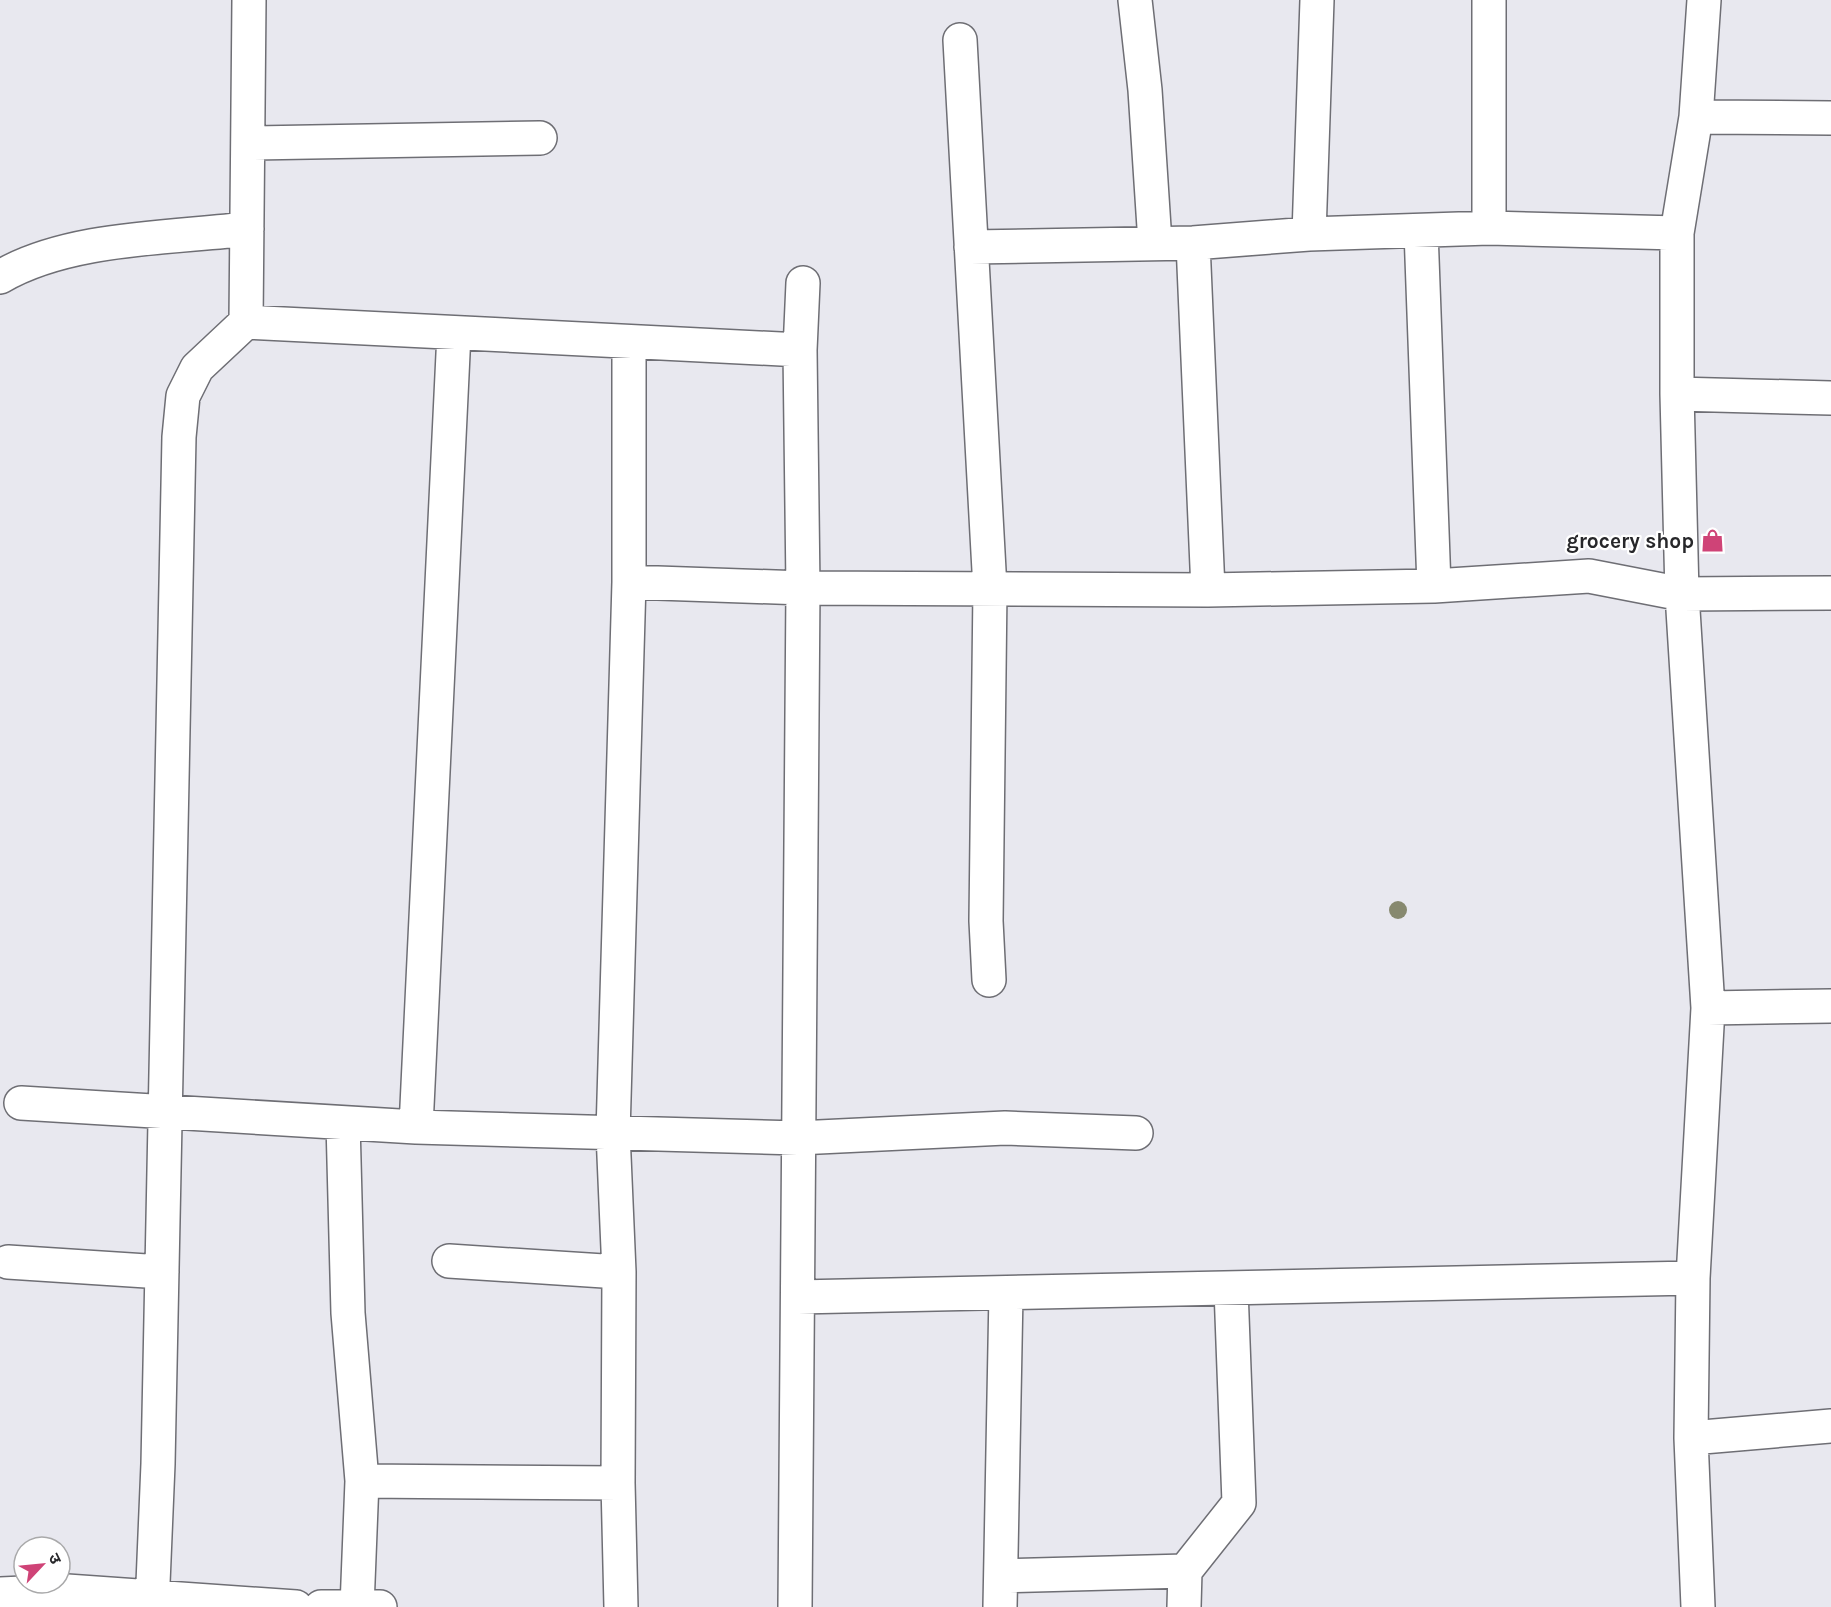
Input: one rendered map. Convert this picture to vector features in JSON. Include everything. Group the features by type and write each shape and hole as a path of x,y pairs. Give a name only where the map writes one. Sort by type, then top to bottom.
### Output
{"street":[{"path":"152,1601 162,1272 179,437 183,396 197,368 246,322 249,0"},
{"path":"1135,0 1145,90 1155,243"},
{"path":"1309,234 1317,0"},
{"path":"1489,0 1489,228"},
{"path":"1698,1607 1690,1438 1693,1278 1708,1008 1682,594 1677,394 1677,233 1696,117 1704,0"},
{"path":"960,40 990,589 986,921 989,980"},
{"path":"1696,117 1831,118"},
{"path":"248,143 540,138"},
{"path":"971,247 1193,243 1309,234 1489,228 1677,233"},
{"path":"0,277 19,265 74,248 247,230"},
{"path":"1421,231 1434,586"},
{"path":"1193,243 1208,590"},
{"path":"795,1607 803,588 800,350 803,283"},
{"path":"246,322 800,350"},
{"path":"416,1127 454,333"},
{"path":"621,1607 618,1483 619,1272 613,1132 629,582 629,342"},
{"path":"1677,394 1831,398"},
{"path":"629,582 803,588 1208,590 1434,586 1589,576 1682,594 1831,593"},
{"path":"1708,1008 1831,1006"},
{"path":"21,1103 164,1114 416,1127 798,1138 1005,1128 1136,1133"},
{"path":"321,1607 365,1607 362,1480 348,1313 343,1123"},
{"path":"448,1262 619,1272"},
{"path":"8,1263 162,1272"},
{"path":"798,1297 1693,1278"},
{"path":"1184,1607 1185,1571 1239,1503 1231,1288"},
{"path":"1006,1293 1000,1592 1185,1571"},
{"path":"1690,1438 1831,1426"},
{"path":"362,1480 618,1483"},
{"path":"0,1594 67,1591 152,1601 296,1607"}],"place":[{"name":"grocery shop","path":"1712,541"}]}
